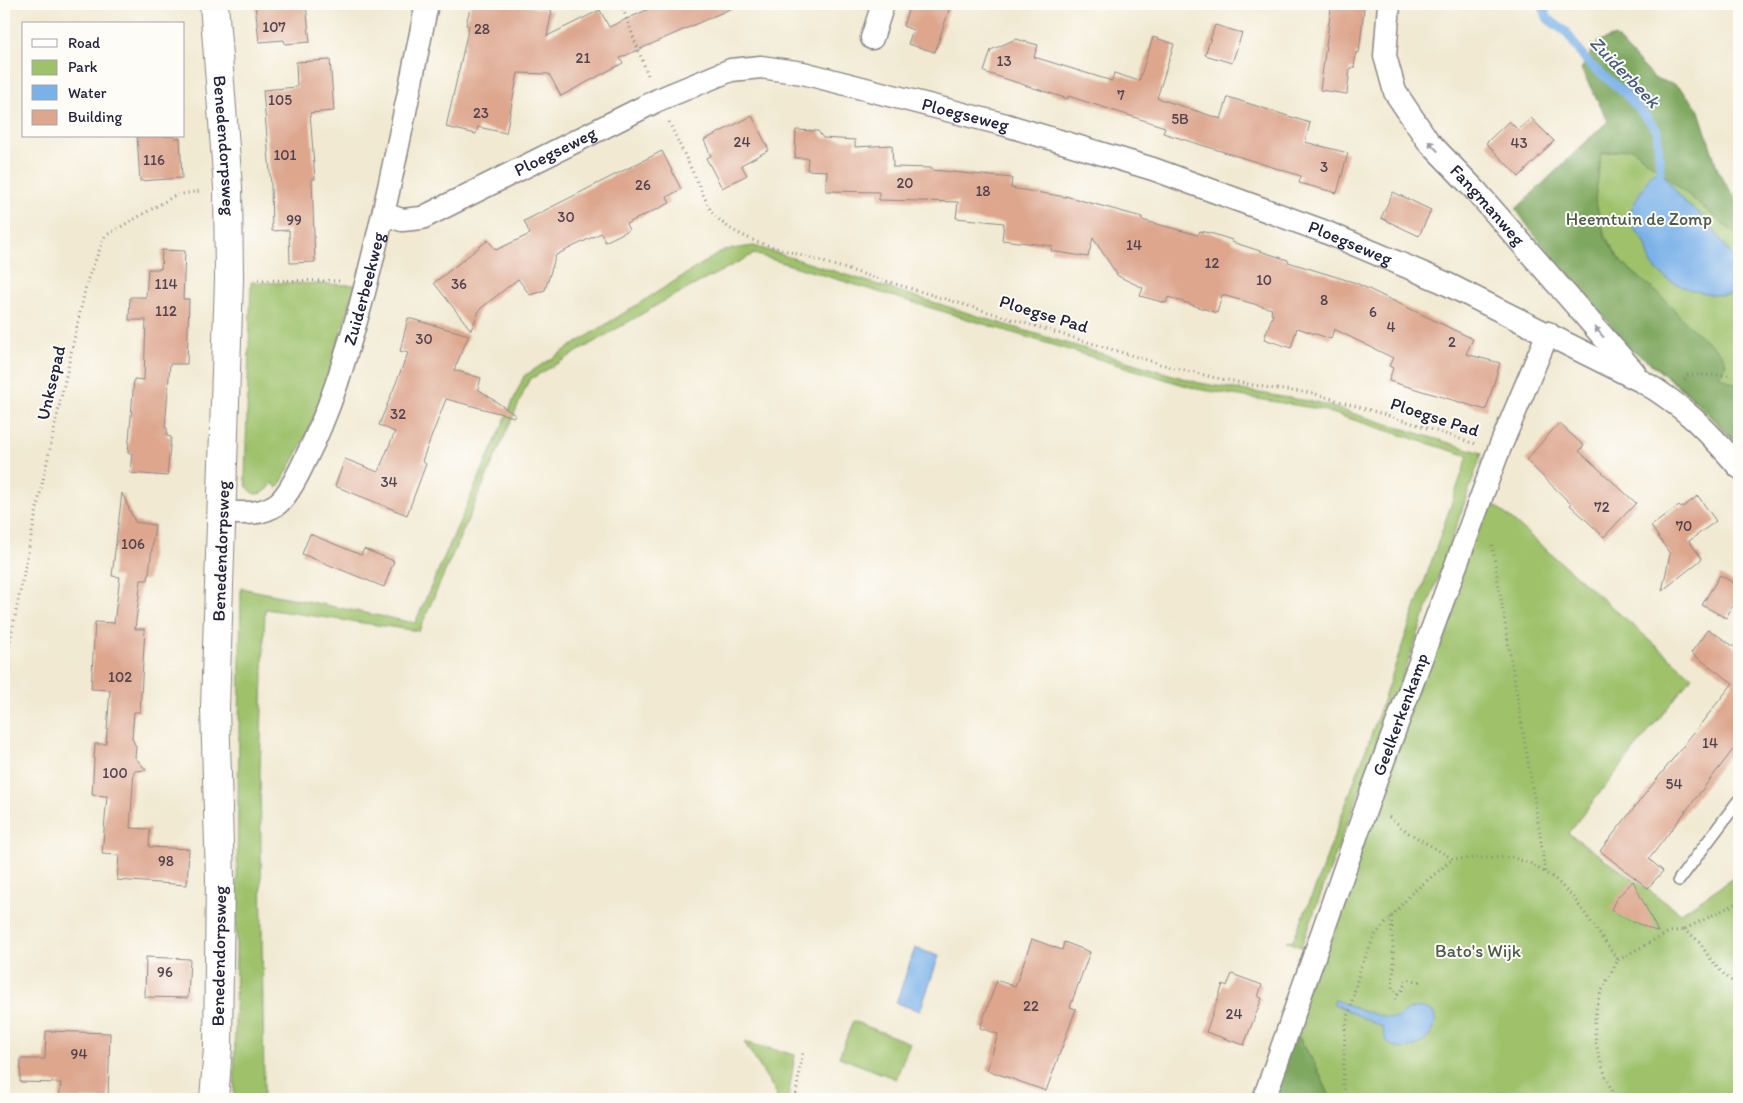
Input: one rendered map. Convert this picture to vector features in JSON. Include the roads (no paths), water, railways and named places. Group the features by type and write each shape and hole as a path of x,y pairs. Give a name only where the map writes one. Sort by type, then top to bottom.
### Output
{"street":[{"name":"Benedendorpsweg","path":"214,4 228,188 230,279 215,708 220,879 218,1048 214,1099"},
{"name":"Zuiderbeekweg","path":"222,512 255,514 277,504 294,483 319,433 347,354 384,214 427,4"},
{"path":"872,38 883,4"},
{"name":"Fangmanweg","path":"1389,4 1385,56 1395,92 1428,141 1476,191 1644,382"},
{"name":"Ploegseweg","path":"384,214 402,220 422,218 658,100 731,70 761,67 803,73 1006,125 1152,169 1323,231 1442,282 1548,333"},
{"name":"Fangmanweg","path":"1548,333 1669,396 1712,435 1739,467"},
{"name":"Geelkerkenkamp","path":"1264,1099 1372,791 1498,452 1548,333"}],"lane":[{"path":"1679,880 1739,800"}],"water":[{"path":"1660,170 1685,203 1705,218 1739,265 1739,293 1718,295 1694,290 1671,281 1654,267 1645,242 1632,225 1630,215 1634,203 1651,174"},
{"path":"915,948 939,956 920,1011 896,1003"},
{"path":"1335,1000 1376,1015 1391,1018 1397,1018 1410,1009 1425,1009 1433,1012 1435,1023 1433,1031 1428,1038 1414,1047 1398,1048 1391,1045 1385,1038 1382,1027 1334,1004"}],"waterway":[{"name":"Zuiderbeek","path":"1542,4 1548,19 1566,32 1588,63 1625,93 1657,130 1659,181"}],"park label":[{"name":"Heemtuin de Zomp","path":"1639,219"},
{"name":"Bato's Wijk","path":"1478,951"}]}
